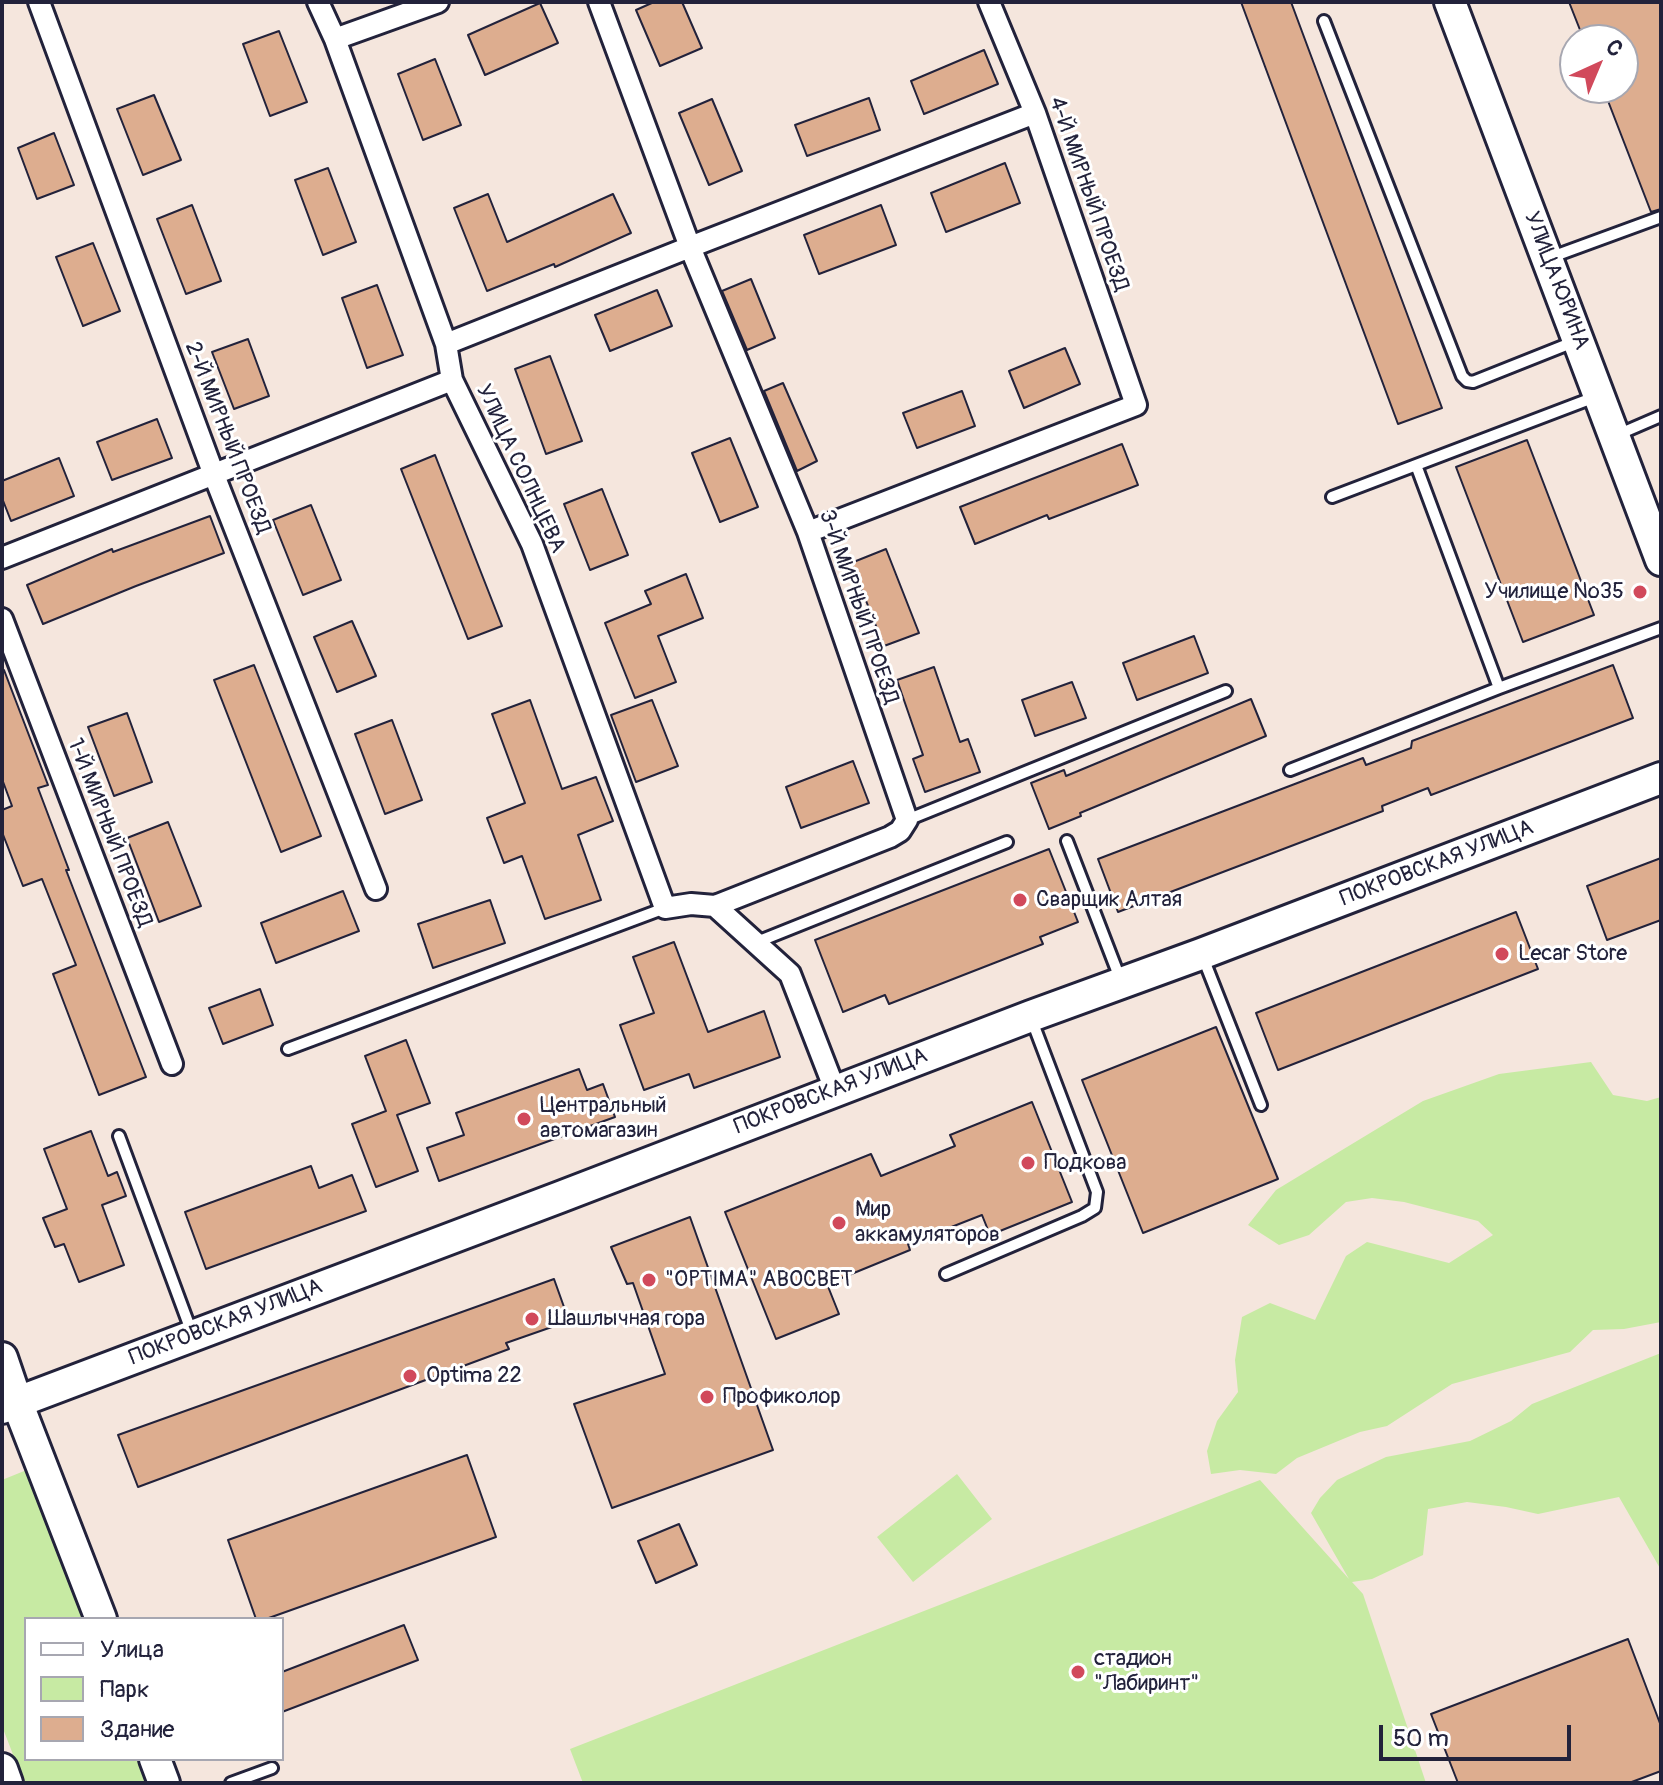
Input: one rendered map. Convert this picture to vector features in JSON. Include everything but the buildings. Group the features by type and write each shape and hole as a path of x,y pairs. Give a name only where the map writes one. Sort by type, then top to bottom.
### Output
{"street":[{"name":"2-Й МИРНЫЙ ПРОЕЗД","path":"39,2 214,475 376,889"},
{"name":"УЛИЦА СОЛНЦЕВА","path":"318,2 335,39 446,344 452,380 532,544 665,908"},
{"path":"335,39 438,2"},
{"name":"3-Й МИРНЫЙ ПРОЕЗД","path":"599,2 690,247 808,532 907,820"},
{"name":"4-Й МИРНЫЙ ПРОЕЗД","path":"808,532 1136,405 1035,113 989,2"},
{"name":"УЛИЦА ЮРИНА","path":"1450,2 1661,560"},
{"path":"446,344 1035,113"},
{"path":"2,558 452,380"},
{"name":"1-Й МИРНЫЙ ПРОЕЗД","path":"2,619 172,1064"},
{"name":"ПОКРОВСКАЯ УЛИЦА","path":"9,1405 1661,778"},
{"path":"665,908 691,904 715,906 890,837 900,831 907,820"},
{"path":"715,906 790,974 835,1090"},
{"path":"2,1358 9,1405 100,1617"},
{"path":"156,1761 164,1783"},
{"path":"2,1769 7,1783"}],"lane":[{"path":"1324,21 1462,376 1473,382 1578,340"},
{"path":"1547,258 1661,217"},
{"path":"1332,497 1599,396"},
{"path":"1615,436 1661,416"},
{"path":"1416,465 1499,688"},
{"path":"1290,770 1661,628"},
{"path":"907,820 1226,691"},
{"path":"1067,841 1122,983"},
{"path":"757,942 1007,842"},
{"path":"288,1049 665,908"},
{"path":"1201,954 1261,1105"},
{"path":"946,1274 1095,1208 1097,1192 1031,1016"},
{"path":"119,1136 193,1336"},
{"path":"231,1783 272,1768"}],"green space":[{"path":"1591,1062 1613,1095 1647,1101 1661,1097 1661,1322 1624,1329 1593,1330 1570,1352 1452,1384 1387,1426 1360,1432 1297,1458 1276,1474 1240,1470 1211,1474 1207,1451 1217,1421 1238,1392 1235,1360 1242,1317 1270,1303 1315,1320 1346,1256 1367,1242 1449,1263 1493,1235 1478,1221 1404,1202 1372,1198 1346,1202 1309,1235 1279,1245 1248,1225 1276,1190 1423,1101 1499,1074"},
{"name":"стадион \"Лабиринт\"","path":"1661,1353 1661,1570 1619,1497 1538,1514 1467,1502 1428,1509 1423,1555 1372,1579 1352,1582 1363,1594 1426,1783 583,1783 570,1749 1260,1480 1349,1579 1311,1513 1337,1480 1386,1457 1470,1441 1511,1421 1532,1404"},
{"path":"34,1467 91,1617 24,1617 24,1761 146,1761 154,1783 24,1783 2,1726 2,1480"},
{"path":"957,1474 992,1519 913,1582 877,1537"}],"place":[{"name":"Училище №35","path":"1640,592"},
{"name":"Сварщик Алтая","path":"1020,900"},
{"name":"Lecar Store","path":"1502,954"},
{"name":"Центральный автомагазин","path":"524,1119"},
{"name":"Подкова","path":"1028,1163"},
{"name":"Мир аккамуляторов","path":"839,1223"},
{"name":"\"OPTIMA\" АВОСВЕТ","path":"649,1280"},
{"name":"Шашлычная гора","path":"532,1319"},
{"name":"Optima 22","path":"410,1376"},
{"name":"Профиколор","path":"707,1397"},
{"name":"стадион \"Лабиринт\"","path":"1078,1672"}]}
